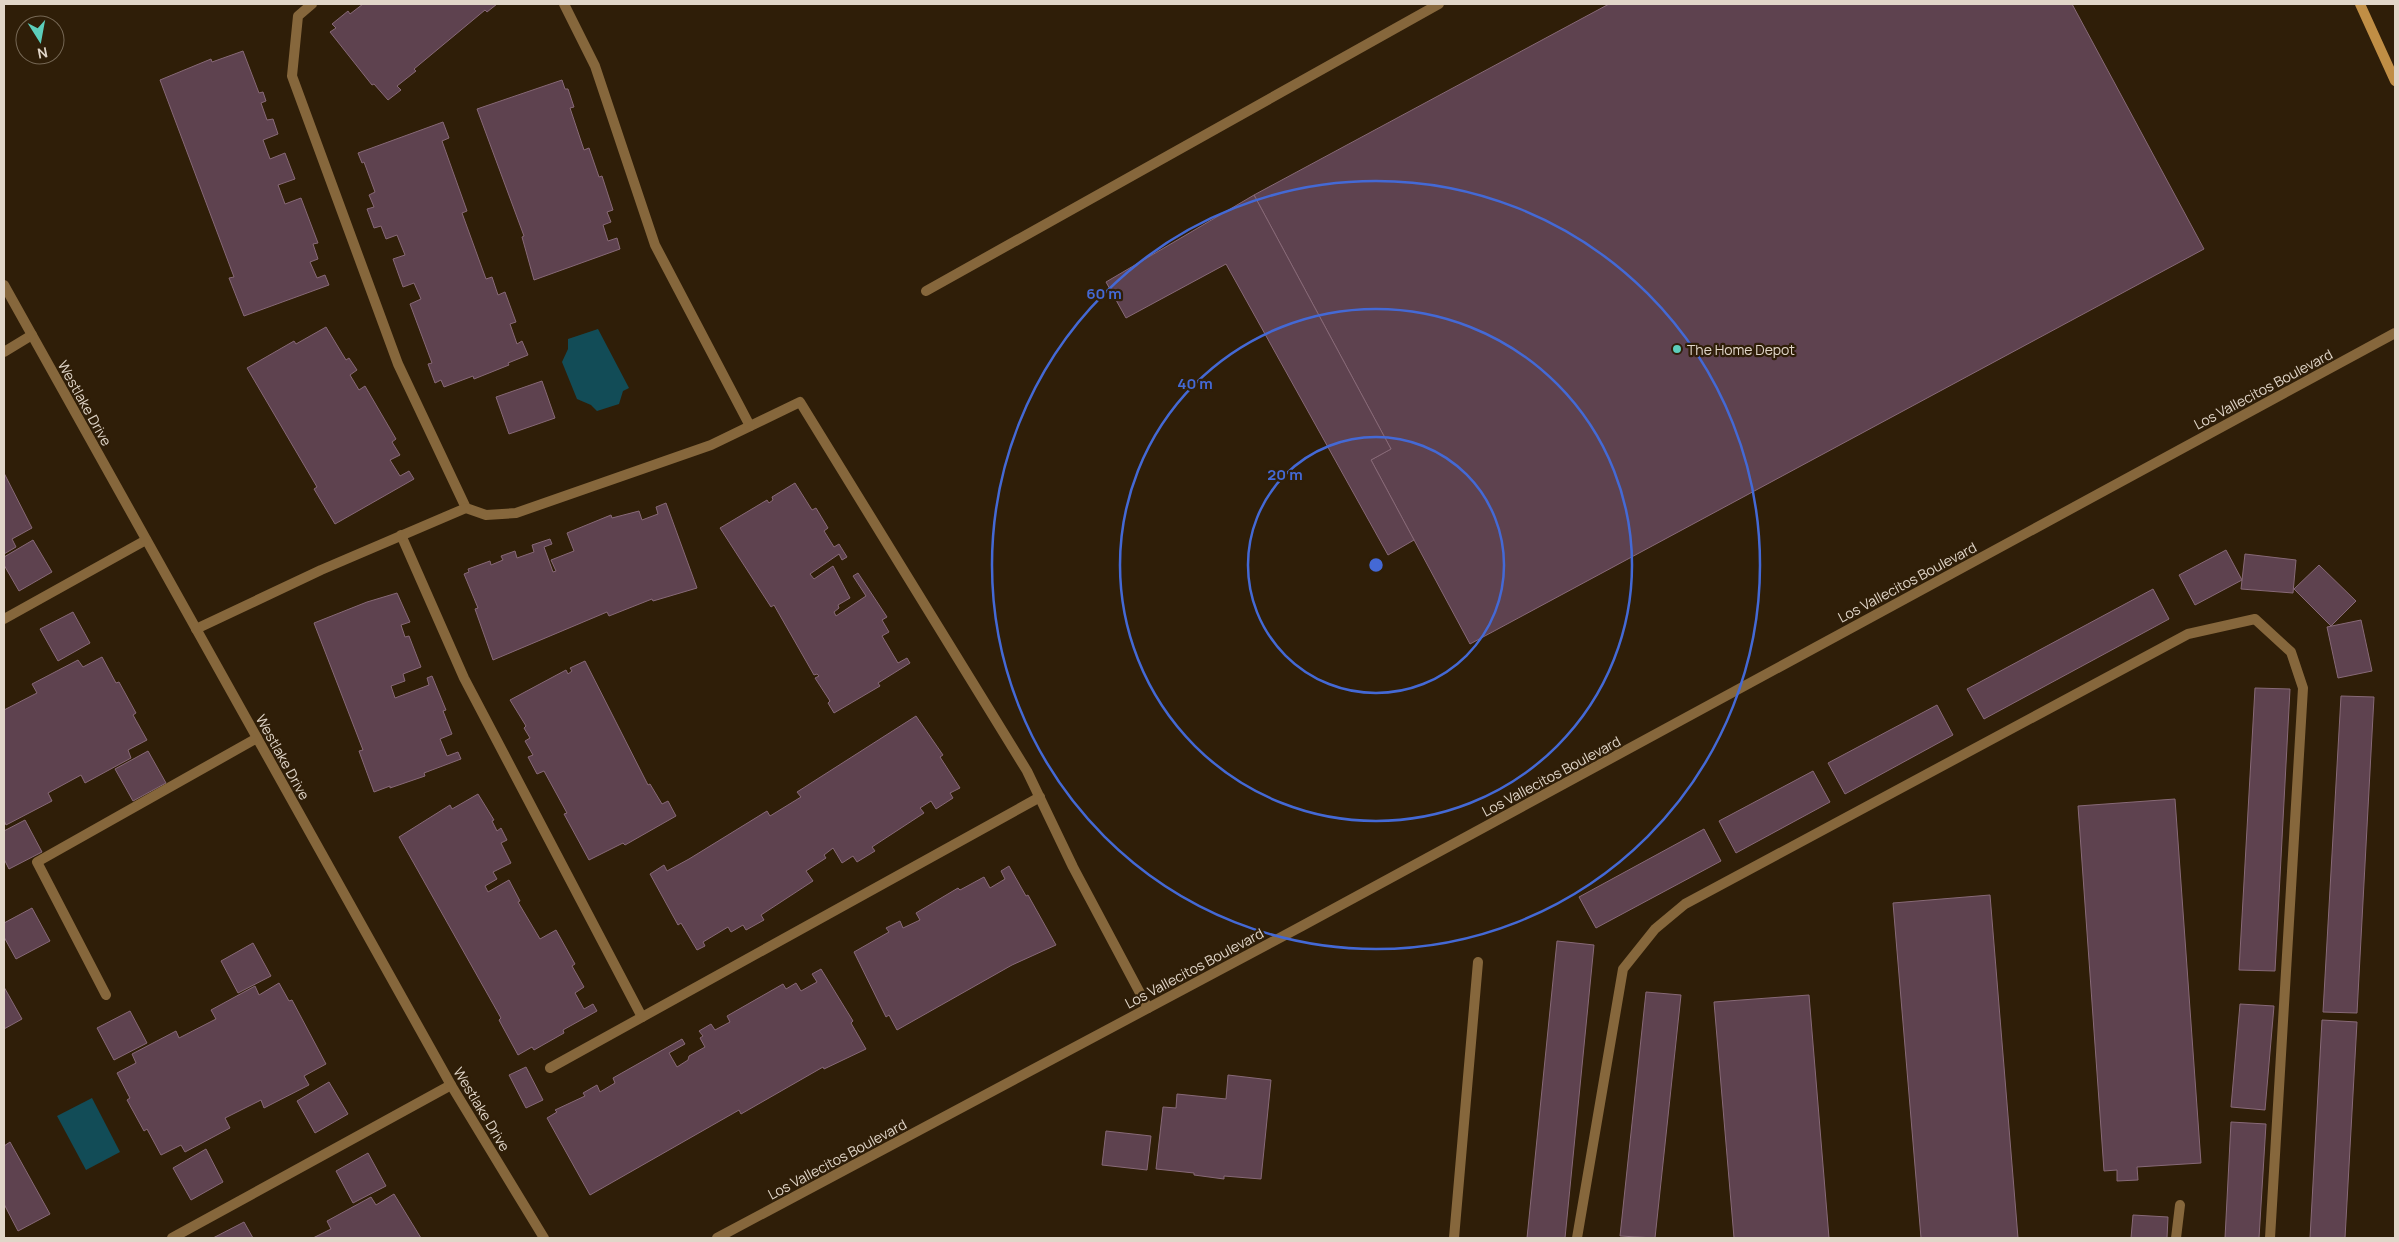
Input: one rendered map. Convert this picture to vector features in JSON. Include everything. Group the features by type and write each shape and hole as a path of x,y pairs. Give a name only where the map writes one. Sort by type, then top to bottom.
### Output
{"main road":[{"path":"2360,4 2395,81"}],"street":[{"path":"312,4 298,16 292,76 398,364 466,508"},
{"path":"564,4 595,66 655,245 750,426"},
{"path":"926,291 1439,4"},
{"name":"Westlake Drive","path":"4,285 451,1085 544,1238"},
{"name":"Los Vallecitos Boulevard","path":"717,1238 1148,1008 2395,333"},
{"path":"4,352 32,335"},
{"path":"196,629 401,535 466,508 486,515 516,513 711,445 800,402 1027,771 1073,867 1148,1008"},
{"path":"401,535 464,678 642,1017"},
{"path":"4,619 146,540"},
{"path":"1577,1238 1623,969 1655,929 1685,904 2188,634 2255,619 2291,652 2303,688 2270,1238"},
{"path":"106,996 37,862 257,738"},
{"path":"550,1068 1040,797"},
{"path":"1454,1238 1478,962"},
{"path":"172,1238 451,1085"},
{"path":"2176,1238 2180,1205"}],"water":[{"path":"598,329 629,388 623,391 619,404 597,411 591,405 577,399 562,362 568,349 568,339"},
{"path":"92,1098 120,1152 86,1170 57,1116"}],"building":[{"path":"363,4 497,4 487,12 485,10 414,69 416,71 397,86 401,90 388,100 374,84 372,85 330,32 336,28 332,24 348,11 350,14"},
{"name":"The Home Depot","path":"1609,4 2072,4 2204,249 1470,644 1371,460 1391,449 1254,195"},
{"path":"243,51 259,93 263,92 266,101 261,103 267,120 273,119 278,134 263,140 270,159 285,153 295,179 278,185 285,204 301,198 318,243 313,244 318,259 310,262 317,278 325,275 329,285 244,316 229,278 234,277 160,80 211,59 212,62"},
{"path":"562,80 565,89 568,89 574,107 570,108 584,150 589,148 599,177 602,176 613,210 607,212 611,222 603,225 608,241 617,238 620,249 534,280 522,237 524,236 477,109"},
{"path":"443,122 449,138 442,141 467,211 462,213 486,279 492,277 498,295 505,292 516,322 510,324 517,344 522,341 528,355 474,379 473,376 444,387 441,380 435,383 428,364 432,363 410,304 421,299 414,283 403,287 393,259 405,255 397,235 386,239 381,226 374,228 367,209 374,207 369,195 375,192 364,162 362,163 358,153"},
{"path":"1254,195 1391,449 1371,460 1414,540 1388,555 1226,264 1126,318 1106,282"},
{"path":"326,327 346,360 349,358 357,370 350,375 359,390 365,386 396,439 392,442 400,455 390,460 400,476 409,471 414,479 335,524 314,489 317,487 247,368 294,341 296,344"},
{"path":"542,381 555,418 509,434 496,397"},
{"path":"4,473 32,528 12,539 16,547 4,554"},
{"path":"795,483 812,510 816,508 828,528 824,531 834,547 839,544 847,557 842,560 839,554 810,574 814,579 833,566 850,598 838,605 839,608 834,612 836,616 866,596 853,576 858,573 887,617 882,620 889,632 882,636 898,663 907,658 910,663 878,683 880,686 834,713 828,703 830,701 815,678 819,676 817,674 814,675 774,605 771,607 720,528 767,500 769,503 773,500 772,497"},
{"path":"666,503 697,588 653,601 652,599 609,616 607,612 493,660 475,609 478,608 464,574 469,572 468,569 490,561 491,565 503,560 501,556 515,551 517,558 534,552 532,545 550,539 552,544 544,547 553,572 556,571 551,560 574,551 567,533 611,515 612,518 639,511 642,520 658,514 656,507"},
{"path":"33,540 52,572 19,591 4,565 4,557"},
{"path":"2226,550 2242,580 2195,605 2179,575"},
{"path":"2245,554 2296,560 2293,593 2241,589"},
{"path":"2319,565 2356,601 2331,626 2294,589"},
{"path":"2153,589 2169,619 1984,719 1967,689"},
{"path":"397,593 410,622 401,625 405,637 409,636 421,667 403,674 405,681 391,686 395,698 429,685 427,678 432,676 446,710 443,711 452,734 440,739 447,756 458,752 461,759 424,773 425,776 374,792 359,751 363,750 314,623 367,602"},
{"path":"73,612 90,643 58,661 40,629"},
{"path":"2361,620 2372,671 2338,678 2327,627"},
{"path":"102,657 116,683 119,682 136,713 133,715 147,740 128,750 131,758 85,783 81,775 48,793 52,801 6,825 4,820 4,710 37,693 32,684 78,660 83,667"},
{"path":"585,661 648,785 650,784 662,804 668,801 676,816 625,845 623,843 589,860 564,814 567,813 544,771 537,774 528,757 533,755 525,741 530,738 524,728 526,726 510,700 566,670 568,674 572,671 570,668"},
{"path":"2255,688 2290,689 2275,971 2239,970"},
{"path":"2341,696 2374,697 2357,1013 2323,1012"},
{"path":"1937,705 1953,735 1845,794 1828,763"},
{"path":"916,716 943,755 940,757 960,788 950,793 953,798 936,809 931,801 920,808 924,813 872,847 875,851 857,862 853,856 842,863 833,848 824,855 826,858 806,871 813,881 761,915 764,920 746,930 743,925 731,932 728,927 703,942 705,946 697,950 681,923 678,925 650,874 664,865 667,871 767,811 770,816 801,797 797,792"},
{"path":"148,751 166,783 133,801 115,769"},
{"path":"1813,771 1830,802 1736,853 1719,821"},
{"path":"478,794 494,820 492,821 497,831 501,828 507,840 501,843 511,863 493,872 497,879 485,886 488,892 509,880 520,901 518,902 540,939 556,930 575,964 572,966 584,987 575,993 584,1009 593,1004 597,1011 563,1030 564,1033 534,1050 532,1047 518,1055 499,1020 501,1018 399,837 450,805 452,809"},
{"path":"2175,799 2201,1163 2137,1167 2138,1180 2117,1181 2117,1170 2104,1171 2078,806"},
{"path":"25,820 42,852 9,869 4,859 4,831"},
{"path":"1704,829 1721,861 1596,928 1579,897"},
{"path":"1009,866 1026,896 1028,895 1056,945 1012,965 897,1030 889,1015 886,1017 854,952 889,932 886,928 900,921 903,928 920,920 916,913 958,888 960,890 984,877 990,888 1005,879 1001,871"},
{"path":"1990,895 2018,1238 1921,1238 1893,903"},
{"path":"32,908 50,941 16,959 4,937 4,923"},
{"path":"1557,941 1594,945 1565,1238 1527,1238"},
{"path":"253,943 271,976 238,993 221,961"},
{"path":"821,969 853,1021 851,1023 866,1049 824,1069 823,1067 741,1114 739,1110 590,1195 547,1118 557,1112 555,1110 585,1096 583,1093 597,1085 600,1092 615,1083 613,1078 682,1039 685,1044 669,1053 677,1067 688,1060 689,1056 705,1047 700,1038 703,1036 699,1031 711,1024 715,1030 730,1022 727,1016 783,984 786,989 796,983 801,991 817,982 812,974"},
{"path":"279,983 289,1001 292,1000 326,1064 304,1076 309,1085 264,1108 261,1100 225,1118 230,1128 185,1152 181,1145 161,1155 147,1129 144,1131 127,1100 130,1098 117,1073 136,1063 132,1054 176,1031 179,1038 216,1019 211,1010 255,986 259,995"},
{"path":"4,987 22,1019 4,1029"},
{"path":"1646,992 1681,995 1655,1238 1620,1236"},
{"path":"1809,995 1829,1238 1734,1238 1714,1002"},
{"path":"2240,1004 2274,1006 2265,1110 2231,1107"},
{"path":"130,1011 147,1043 114,1060 97,1028"},
{"path":"2322,1020 2357,1022 2345,1238 2310,1238"},
{"path":"526,1067 543,1100 526,1108 509,1075"},
{"path":"1228,1075 1271,1080 1261,1179 1224,1176 1224,1179 1194,1175 1194,1173 1156,1169 1163,1107 1176,1108 1177,1094 1226,1099"},
{"path":"329,1082 348,1114 315,1133 297,1101"},
{"path":"2231,1122 2266,1124 2259,1238 2225,1238"},
{"path":"1106,1131 1151,1136 1147,1170 1102,1165"},
{"path":"10,1142 50,1214 18,1231 4,1204 4,1146"},
{"path":"206,1149 223,1182 191,1200 173,1168"},
{"path":"368,1153 386,1186 353,1203 336,1171"},
{"path":"394,1194 421,1238 313,1238 331,1229 327,1221 371,1197 376,1205"},
{"path":"2133,1215 2168,1217 2167,1238 2131,1238"},
{"path":"244,1222 253,1238 213,1238"}],"place":[{"name":"The Home Depot","path":"1677,349"}]}
